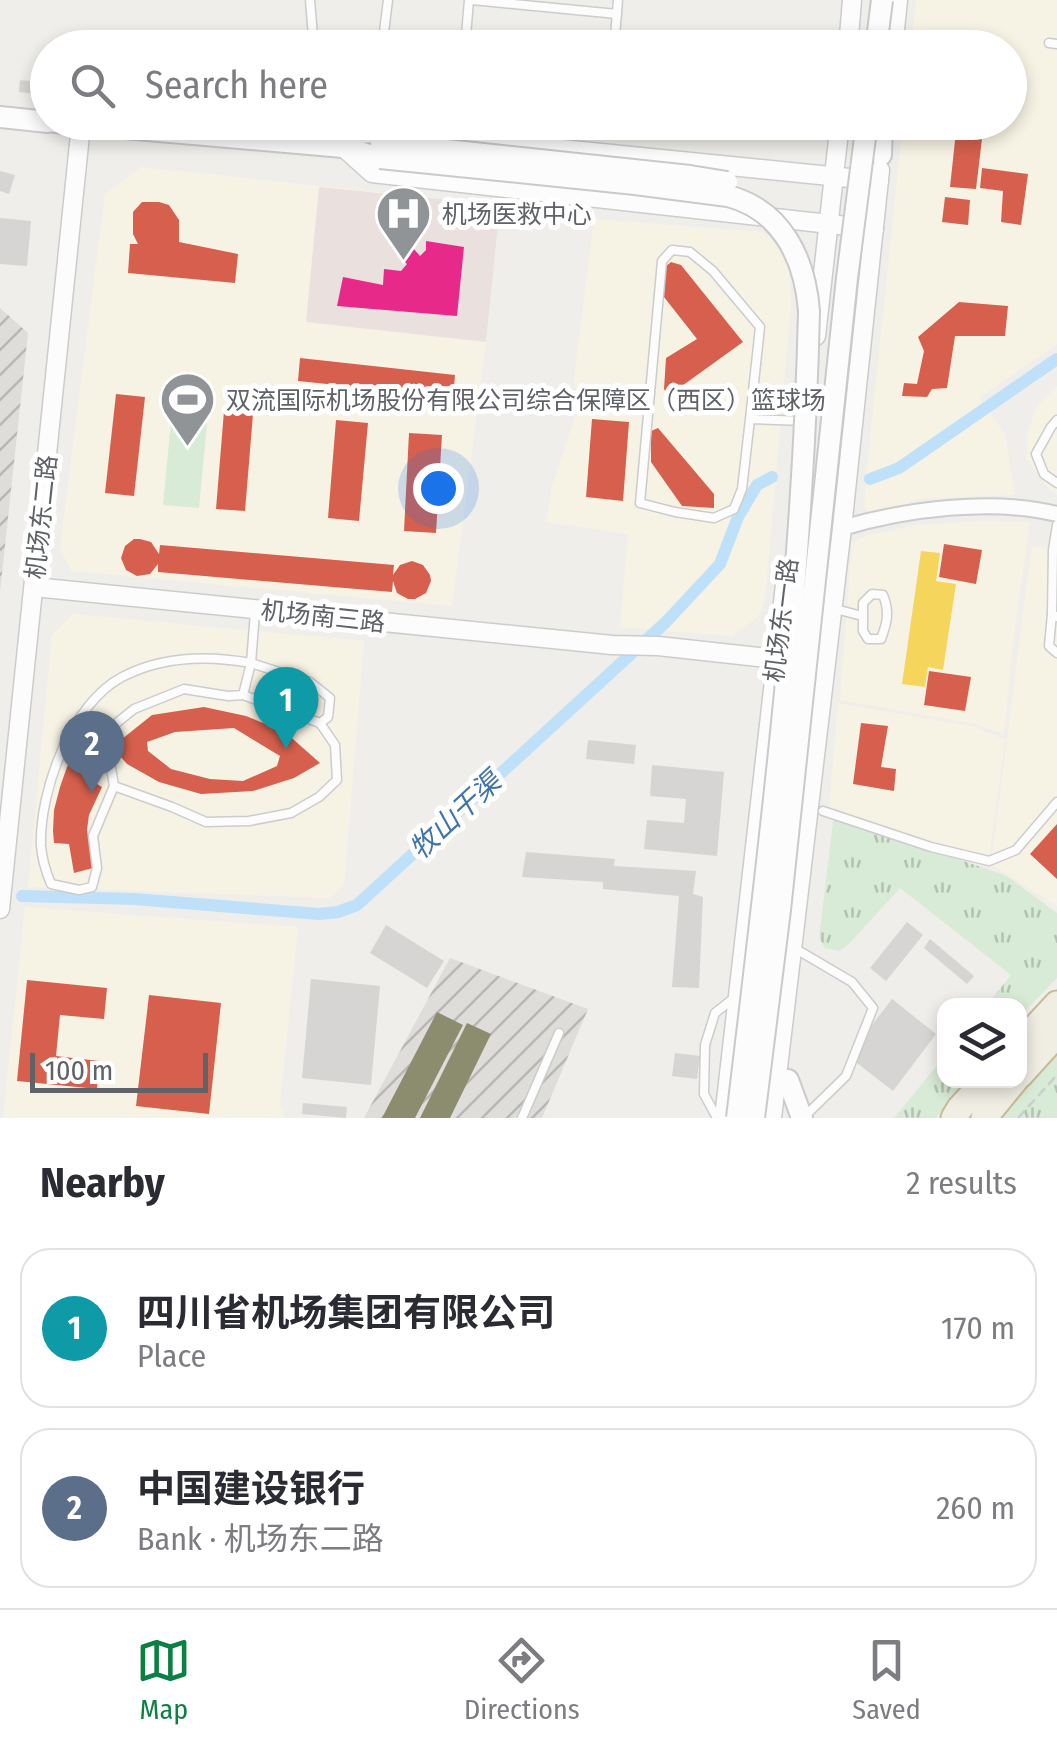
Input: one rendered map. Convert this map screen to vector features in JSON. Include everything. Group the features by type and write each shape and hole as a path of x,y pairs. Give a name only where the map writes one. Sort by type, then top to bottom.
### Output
{"highway":[{"path":"1027,1036 1057,1004"},
{"path":"1027,1067 1057,1034"},
{"path":"962,1116 981,1088"},
{"path":"962,1116 1003,1088"}],"main road":[{"path":"885,0 886,30"},
{"path":"879,30 885,0"},
{"path":"0,117 30,120"},
{"path":"270,140 343,147 369,142 381,150 728,196 762,212 784,233 797,254 805,276 809,311 795,591 737,1118"},
{"path":"754,1118 823,604 864,140"},
{"path":"882,140 882,154"},
{"path":"381,150 711,179 751,190 787,216 810,250 820,294 823,604"},
{"path":"788,1080 803,1118"}],"street":[{"path":"850,30 852,0"},
{"path":"890,30 898,0"},
{"name":"机场东二路","path":"0,910 79,140"},
{"path":"351,140 343,147 372,173 874,229"},
{"path":"479,140 879,180"},
{"name":"机场东一路","path":"721,1118 838,140"},
{"name":"机场东一路","path":"772,1118 815,816 826,663 823,604 842,528 882,154"},
{"path":"842,528 917,511 986,507 1057,514"},
{"name":"机场南三路","path":"34,587 826,663"},
{"path":"784,1118 815,816"}],"lane":[{"path":"310,0 312,30"},
{"path":"384,30 388,0"},
{"path":"467,30 471,0 617,14"},
{"path":"616,30 618,0"},
{"path":"320,140 320,144"},
{"path":"672,250 690,252 713,271 760,327 750,419 742,489 734,509 714,518 640,503 662,261 672,250"},
{"path":"750,419 806,422"},
{"path":"1057,420 1036,454 1044,474 1057,483"},
{"path":"1057,526 1049,646 1057,653"},
{"path":"872,594 882,595 888,607 881,639 868,639 862,616 863,603 872,594"},
{"path":"823,604 862,616"},
{"path":"242,695 251,662 255,609"},
{"path":"114,786 206,822 291,814 337,780 335,745 320,723 242,695 184,689 134,709 108,730 99,750 111,768 114,786 93,836 96,868 92,887 79,890 52,884 41,848 44,803 61,753 80,719 101,692 121,678 166,661 219,657 251,662 310,682 330,698 328,716 320,723"},
{"path":"80,719 106,735"},
{"path":"815,816 989,861 1016,850 1057,802"},
{"path":"801,952 852,982 873,1008 846,1076 803,1118"},
{"path":"721,1118 704,1094 704,1045 715,1013 738,995"},
{"path":"522,1118 559,1033"}],"path":[{"path":"1018,1118 1057,1076"}],"shaded area":[{"path":"916,0 1057,0 1057,344 979,398 1005,434 1015,495 920,499 871,514 864,507 867,468 901,140 1027,140 1027,30 913,30"},
{"path":"141,167 500,205 452,606 71,571 60,548 105,194"},
{"name":"机场医救中心","path":"319,187 500,205 486,342 306,322"},
{"path":"594,219 763,232 776,243 789,267 791,305 765,599 758,617 732,636 620,627 628,534 546,522 552,487 579,404 574,378"},
{"path":"0,308 28,333 0,592"},
{"path":"1057,386 1057,495 1027,460 1027,434 1037,406"},
{"path":"1030,522 1004,734 976,724 840,700 852,543 868,535 918,525"},
{"path":"1032,545 1057,551 1057,906 991,864"},
{"path":"73,614 364,641 344,885 329,898 28,887 52,635"},
{"path":"838,703 975,727 1005,740 988,866 829,810"},
{"path":"25,907 298,927 280,1104 285,1118 3,1118"},
{"path":"450,958 588,1009 542,1118 364,1118"}],"green space":[{"name":"双流国际机场股份有限公司综合保障区（西区）篮球场","path":"174,390 210,393 199,508 163,505"},
{"path":"836,817 1007,876 1057,913 1057,978 1027,1009 1027,998 993,998 1011,975 900,888 849,944 839,951 825,948 819,938"},
{"path":"1057,1043 1057,1118 993,1118 1019,1088 1027,1088 1027,1078"},
{"path":"937,1066 937,1088 960,1088 936,1118 894,1118"}],"building: Homes":[{"path":"921,551 940,553 936,581 956,584 943,670 928,667 925,687 902,684"}],"building: Shops":[{"path":"955,140 982,140 976,189 950,187"},
{"path":"982,168 1028,174 1021,225 1001,222 1003,191 980,188"},
{"path":"945,197 970,200 968,225 942,222"},
{"path":"142,202 169,205 179,220 179,242 238,254 235,283 128,273 130,244 138,244 133,234 133,212"},
{"path":"671,262 681,265 743,342 668,396 664,389 666,358 697,339 664,297 665,267"},
{"path":"959,302 1008,306 1005,336 955,336 947,388 932,389 927,397 902,396 904,383 917,384 924,351 918,337"},
{"path":"300,358 455,375 453,397 298,381"},
{"path":"116,394 145,397 134,496 105,493"},
{"path":"224,411 253,414 245,511 216,509"},
{"path":"592,419 629,422 623,501 586,497"},
{"path":"336,420 368,423 359,521 328,518"},
{"path":"658,428 714,494 714,508 682,506 651,462 651,431"},
{"path":"409,433 442,435 436,533 404,531"},
{"path":"134,539 151,542 159,554 160,545 394,565 393,575 400,565 412,561 423,565 431,581 426,593 408,599 397,593 393,581 392,592 158,572 158,564 150,574 137,576 126,570 121,558 125,546"},
{"path":"944,544 982,550 976,584 939,577"},
{"path":"929,671 971,677 965,711 924,705"},
{"path":"204,707 246,716 285,732 320,763 294,778 253,791 201,794 159,782 127,764 112,747 152,715","holes":["234,728 280,756 277,766 243,781 210,779 171,769 148,751 147,742 175,732"]},
{"path":"861,723 888,726 881,767 896,769 894,791 853,784"},
{"path":"78,749 98,762 89,779 102,787 89,815 87,830 93,868 74,873 69,844 54,843 53,831 60,787"},
{"path":"1057,824 1057,879 1030,854"},
{"path":"27,980 107,988 104,1019 60,1015 56,1056 99,1061 97,1089 17,1081"},
{"path":"149,995 221,1003 209,1114 136,1106"}],"building: Health":[{"path":"426,241 464,247 457,316 337,306 343,277 383,285 384,269 401,271 407,264 401,258 413,248 420,256 426,250"}],"building: Industry":[{"path":"437,1012 463,1025 415,1118 382,1118"},
{"path":"467,1023 491,1034 450,1118 420,1118"}],"building: Other":[{"path":"20,80 30,81 30,93 19,92"},
{"path":"0,171 15,175 9,194 0,191"},
{"path":"0,218 31,221 27,266 0,264"},
{"path":"588,740 636,745 634,764 586,759"},
{"path":"652,765 724,772 717,856 644,849 647,820 684,823 686,799 650,796"},
{"path":"526,852 615,859 614,866 696,871 693,894 703,897 699,988 672,987 679,896 603,889 603,882 522,877"},
{"path":"907,922 923,935 886,981 870,968"},
{"path":"386,925 444,961 427,988 370,953"},
{"path":"930,939 974,976 967,984 924,948"},
{"path":"311,979 380,986 371,1085 302,1078"},
{"path":"892,999 936,1034 893,1091 848,1056"},
{"path":"675,1053 700,1056 697,1079 672,1076"},
{"path":"303,1103 347,1107 346,1118 302,1114"}],"waterway":[{"name":"牧山干渠","path":"870,479 899,468 1057,359"},
{"name":"牧山干渠","path":"22,896 135,899 319,914 357,905 666,622 720,564 738,517 757,485 772,477"}],"place":[{"name":"机场医救中心","path":"403,263"},
{"name":"双流国际机场股份有限公司综合保障区（西区）篮球场","path":"187,449"},
{"name":"四川省机场集团有限公司","path":"286,749"},
{"name":"中国建设银行","path":"92,793"}]}
